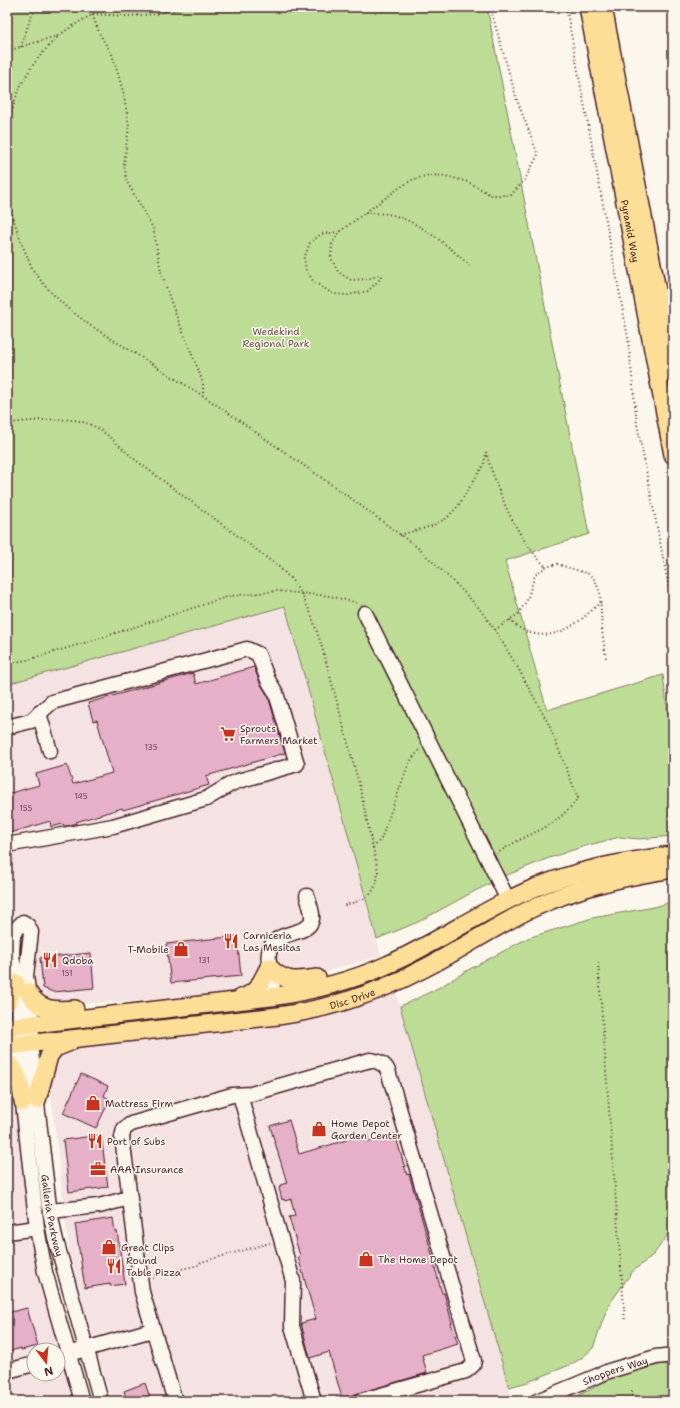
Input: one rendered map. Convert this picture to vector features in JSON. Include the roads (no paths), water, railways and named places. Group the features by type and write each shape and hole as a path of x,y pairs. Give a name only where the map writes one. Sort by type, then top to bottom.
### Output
{"main road":[{"name":"Pyramid Way","path":"588,7 673,455"},
{"name":"Pyramid Way","path":"603,7 673,374"},
{"name":"Disc Drive","path":"20,1026 270,997 307,991 336,984 387,966 508,900 546,883 581,871 624,862 670,864"},
{"name":"Disc Drive","path":"18,1045 300,1013 348,1000 400,981 512,919 554,899 604,882 670,864"},
{"path":"400,981 430,956 496,918 508,900"},
{"path":"229,1001 253,994 257,990 269,967 280,976 297,981 327,977 410,954"},
{"path":"7,1002 22,988 35,1002 54,1010 96,1007 145,1011"},
{"path":"161,1029 208,1013 258,1007 267,1002 270,997"},
{"path":"30,1101 53,1051 62,1045 81,1038"},
{"path":"7,1063 14,1069 30,1101"}],"street":[{"path":"362,608 508,900"},
{"path":"7,727 31,721 48,704 52,702 247,648 258,654 268,680 276,693 297,764 231,784 206,799 113,826 7,845"},
{"path":"39,713 50,751"},
{"path":"270,997 273,988 269,967 269,952 273,942 278,937 303,929 310,924 312,914 307,896"},
{"name":"Galleria Parkway","path":"22,988 18,1045 55,1237 101,1401"},
{"path":"175,1401 152,1330 142,1292 122,1133 127,1126 232,1095 251,1094 365,1061 376,1060 386,1067 388,1071 474,1361 473,1365 466,1371 360,1401"},
{"path":"240,1095 293,1281 292,1326 314,1401"},
{"name":"Galleria Parkway","path":"30,1101 37,1228 60,1342"},
{"path":"50,1212 99,1206 129,1198"},
{"path":"7,1232 37,1228"},
{"path":"66,1354 152,1330"},
{"name":"Shoppers Way","path":"537,1401 609,1371 656,1357 673,1355"},
{"name":"Galleria Parkway","path":"66,1362 82,1401"},
{"path":"7,1371 26,1366"}],"place":[{"name":"Sprouts Farmers Market","path":"228,734"},
{"name":"Carniceria Las Mesitas","path":"231,941"},
{"name":"T-Mobile","path":"181,949"},
{"name":"Qdoba","path":"50,960"},
{"name":"Mattress Firm","path":"93,1103"},
{"name":"Home Depot Garden Center","path":"319,1129"},
{"name":"Port of Subs","path":"95,1141"},
{"name":"AAA Insurance","path":"98,1169"},
{"name":"Great Clips","path":"109,1247"},
{"name":"The Home Depot","path":"366,1259"},
{"name":"Round Table Pizza","path":"114,1266"}],"park label":[{"name":"Wedekind Regional Park","path":"276,336"}]}
